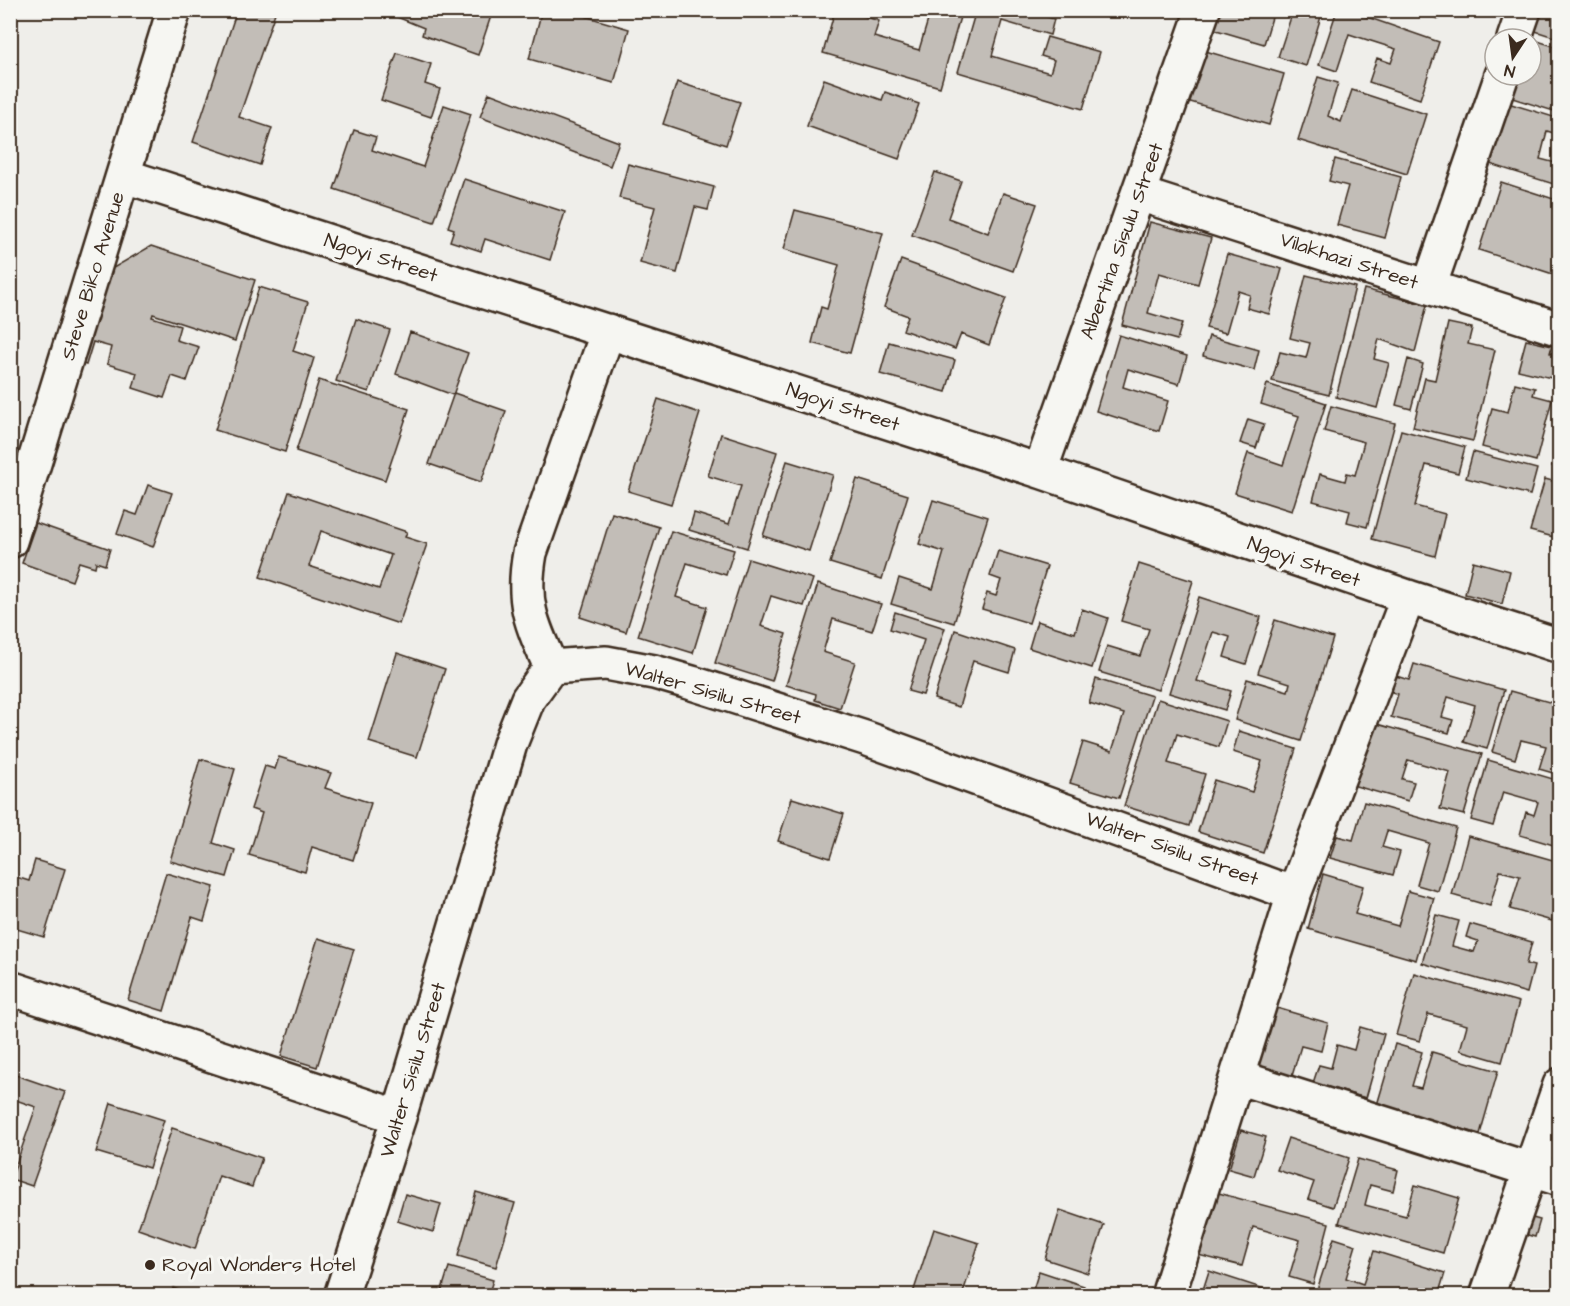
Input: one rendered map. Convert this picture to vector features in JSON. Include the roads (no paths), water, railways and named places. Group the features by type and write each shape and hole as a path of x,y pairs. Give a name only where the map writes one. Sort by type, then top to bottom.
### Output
{"street":[{"name":"Steve Biko Avenue","path":"10,541 125,176 174,10"},
{"name":"Albertina Sisulu Street","path":"1040,471 1203,10"},
{"path":"1518,27 1524,10"},
{"path":"1429,287 1498,87"},
{"name":"Ngoyi Street","path":"125,176 1040,471 1408,597 1560,646"},
{"name":"Vilakhazi Street","path":"1139,194 1560,329"},
{"path":"550,667 526,600 525,579 530,553 608,331"},
{"path":"1168,1296 1294,894 1408,597"},
{"name":"Walter Sisilu Street","path":"340,1296 399,1118 510,744 528,699 550,667 606,663 654,672 692,683 866,738 1294,894"},
{"path":"10,988 399,1118"},
{"path":"1237,1077 1545,1174"},
{"path":"1487,1296 1545,1174 1560,1085"}],"place":[{"name":"Royal Wonders Hotel","path":"150,1265"}]}
